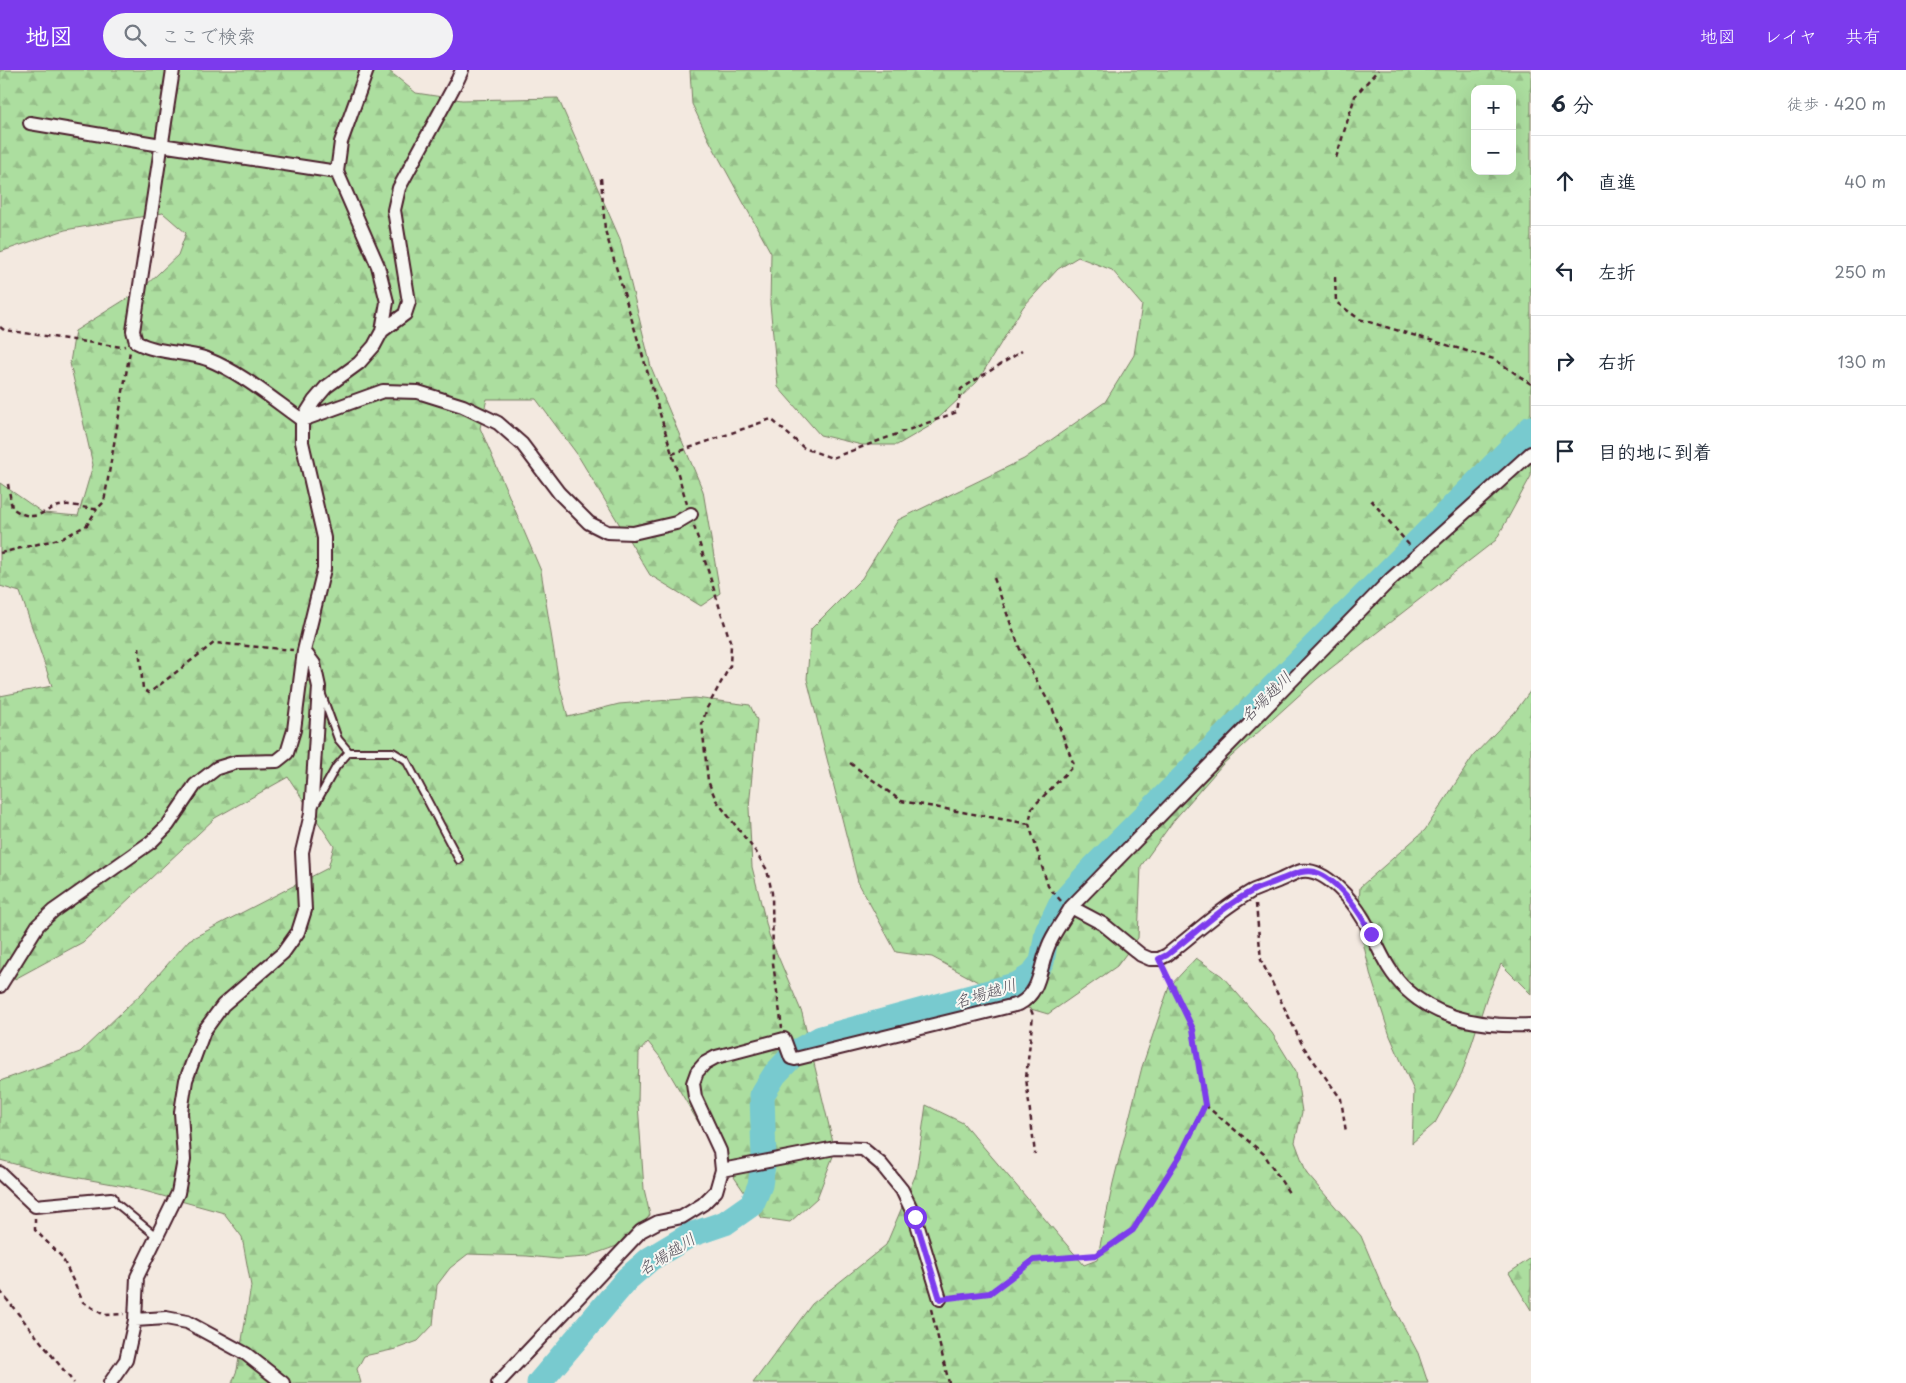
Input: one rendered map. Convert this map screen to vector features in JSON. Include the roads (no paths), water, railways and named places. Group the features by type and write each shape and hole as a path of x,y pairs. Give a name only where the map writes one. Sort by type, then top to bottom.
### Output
{"street":[{"path":"173,70 133,331 136,342 148,349 205,358 236,372 302,420"},
{"path":"0,986 38,925 53,911 151,842 168,825 195,785 217,768 237,762 277,761 287,753 294,730 304,651 324,569 324,538 302,442 302,420 326,387 359,363 374,346 382,331 387,302 378,266 337,172 341,142 367,70"},
{"path":"382,331 405,314 409,302 394,210 399,188 462,70"},
{"path":"30,123 337,172"},
{"path":"302,420 383,391 418,392 463,406 498,423 522,444 565,499 589,523 607,532 633,533 676,523 691,514"},
{"path":"498,1383 641,1231 658,1222 682,1217 703,1204 716,1191 722,1170 720,1151 695,1097 692,1083 697,1072 705,1063 716,1057 786,1046 790,1058 795,1059 1019,1004 1028,999 1034,991 1048,947 1071,907 1390,580 1531,453"},
{"path":"110,1383 126,1360 135,1320 137,1277 178,1193 184,1160 181,1112 186,1080 204,1031 223,1005 283,953 298,932 305,910 302,852 311,814 319,686 314,664 304,651"},
{"path":"1071,907 1103,924 1141,955 1150,959 1159,959 1167,955 1231,904 1254,890 1302,871 1313,872 1326,876 1345,895 1364,919 1385,962 1396,979 1408,992 1431,1006 1460,1019 1485,1025 1531,1025"},
{"path":"722,1170 835,1148 863,1149 881,1164 902,1190 915,1217 940,1299"},
{"path":"0,1173 35,1206 111,1199"},
{"path":"135,1320 166,1318 187,1322 246,1354 283,1383"}],"lane":[{"path":"319,686 338,739 350,752"},
{"path":"311,814 336,767 350,752 393,752 406,760 459,860"},
{"path":"111,1199 156,1236"}],"waterway":[{"name":"名場越川","path":"539,1383 627,1279 650,1259 690,1235 725,1223 752,1204 760,1185 764,1159 762,1095 775,1074 796,1052 821,1038 1018,984 1031,976 1042,962 1047,932 1060,905 1094,867 1531,428"}]}
